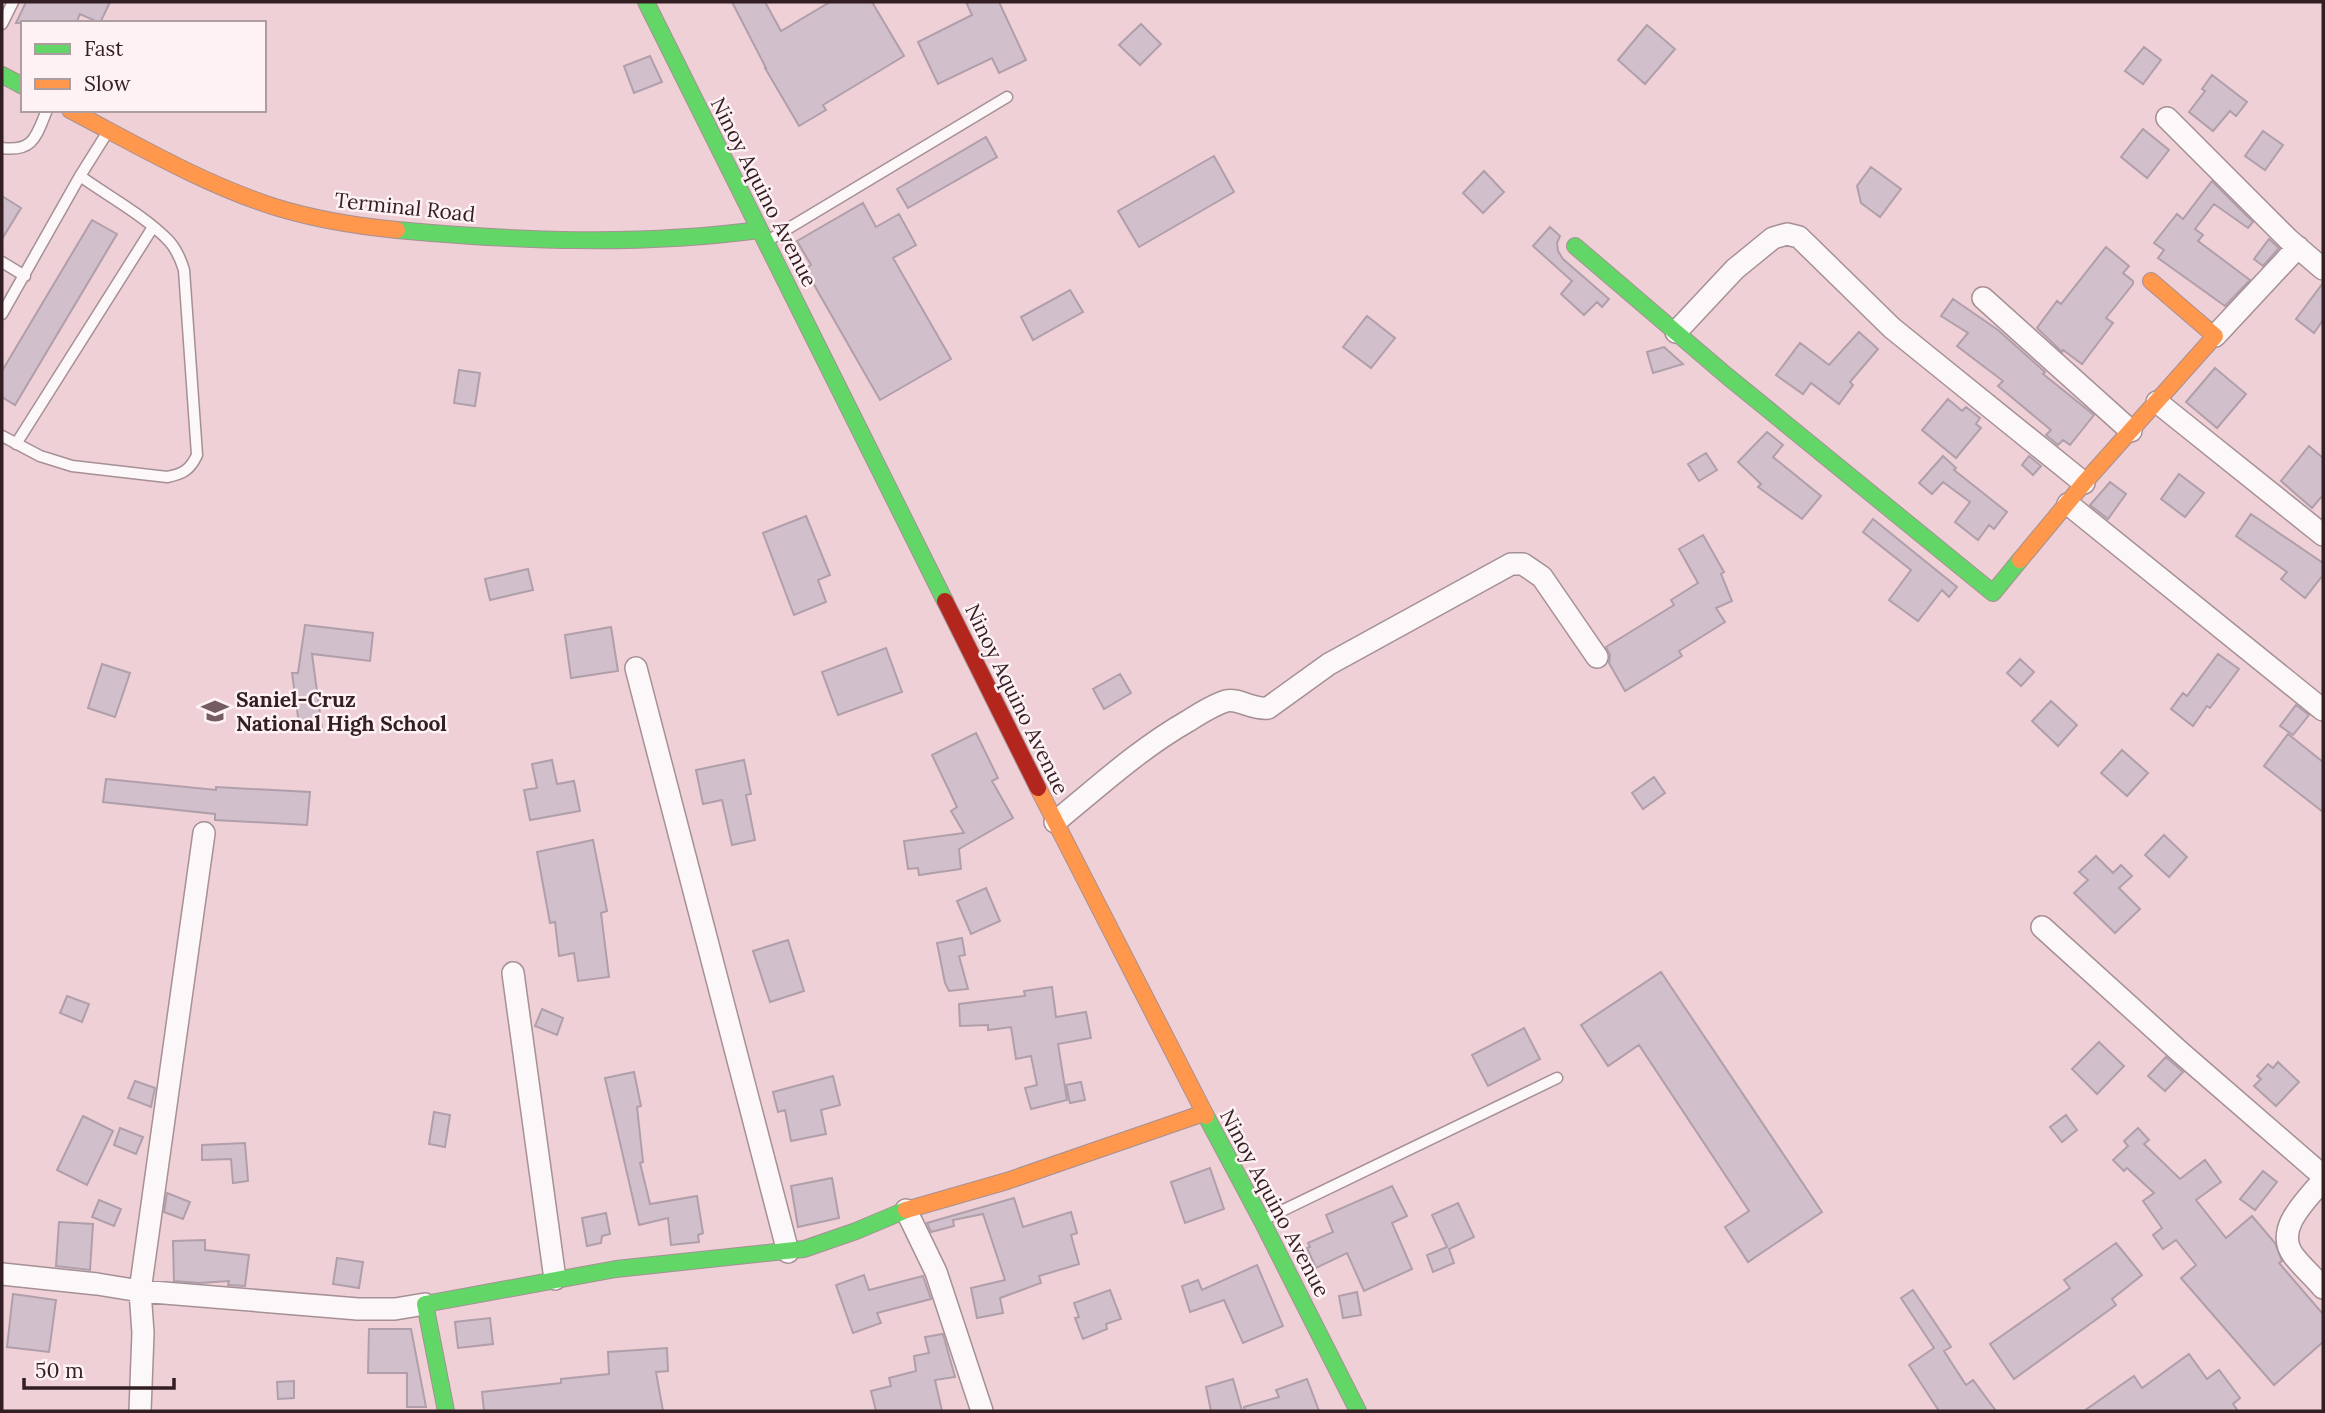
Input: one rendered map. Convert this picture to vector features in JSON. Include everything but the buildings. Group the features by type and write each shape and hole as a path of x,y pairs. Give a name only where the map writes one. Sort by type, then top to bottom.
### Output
{"street":[{"name":"Ninoy Aquino Avenue","path":"646,2 1055,822 1358,1411"},
{"path":"2,75 21,85"},
{"name":"Terminal Road","path":"74,112 231,191 276,207 368,228 433,234 595,240 762,236"},
{"path":"2167,118 2323,269"},
{"path":"1676,332 1735,270 1773,238 1787,234 1799,237 1892,328 2084,482"},
{"path":"1575,246 1993,593 2084,482 2298,247"},
{"path":"2151,281 2215,336"},
{"path":"1983,298 2131,431"},
{"path":"2157,402 2320,527"},
{"path":"2068,504 2323,710"},
{"path":"1055,822 1141,751 1202,713 1227,701 1259,709 1268,708 1329,664 1511,564 1523,564 1542,576 1597,657"},
{"path":"636,667 788,1252"},
{"path":"140,1411 143,1333 140,1291 204,833"},
{"path":"2042,927 2323,1178 2290,1222 2286,1238 2292,1254 2323,1288"},
{"path":"513,973 555,1279"},
{"path":"2,1274 140,1291 379,1310 425,1304 616,1269 804,1249 906,1210 1007,1181 1204,1113"},
{"path":"906,1210 936,1272 982,1411"},
{"path":"425,1304 446,1411"}],"lane":[{"path":"2,24 13,2"},
{"path":"762,236 1007,97"},
{"path":"2,148 17,149 27,146 37,134 46,112"},
{"path":"2,314 80,176 109,131"},
{"path":"2,436 40,456 72,466 105,471 167,477 181,474 191,467 197,455 184,270 170,243 80,176"},
{"path":"16,444 152,227"},
{"path":"2,262 25,276"},
{"path":"1262,1221 1558,1078"}],"traffic: fast":[{"path":"646,2 945,601"},
{"path":"2,75 21,85"},
{"path":"397,230 578,240 669,238 759,230"},
{"path":"1575,246 1727,376 1993,593 2020,560"},
{"path":"1206,1116 1358,1411"},
{"path":"446,1411 425,1304 616,1269 804,1249 906,1210"}],"traffic: slow":[{"path":"74,112 171,163 248,198 320,218 397,230"},
{"path":"2020,560 2084,483 2215,336 2151,281"},
{"path":"1038,788 1206,1116"},
{"path":"906,1210 1007,1181 1204,1113"}],"traffic: jam":[{"path":"945,601 1038,788"}],"place":[{"name":"Saniel-Cruz National High School","path":"215,711"}]}
